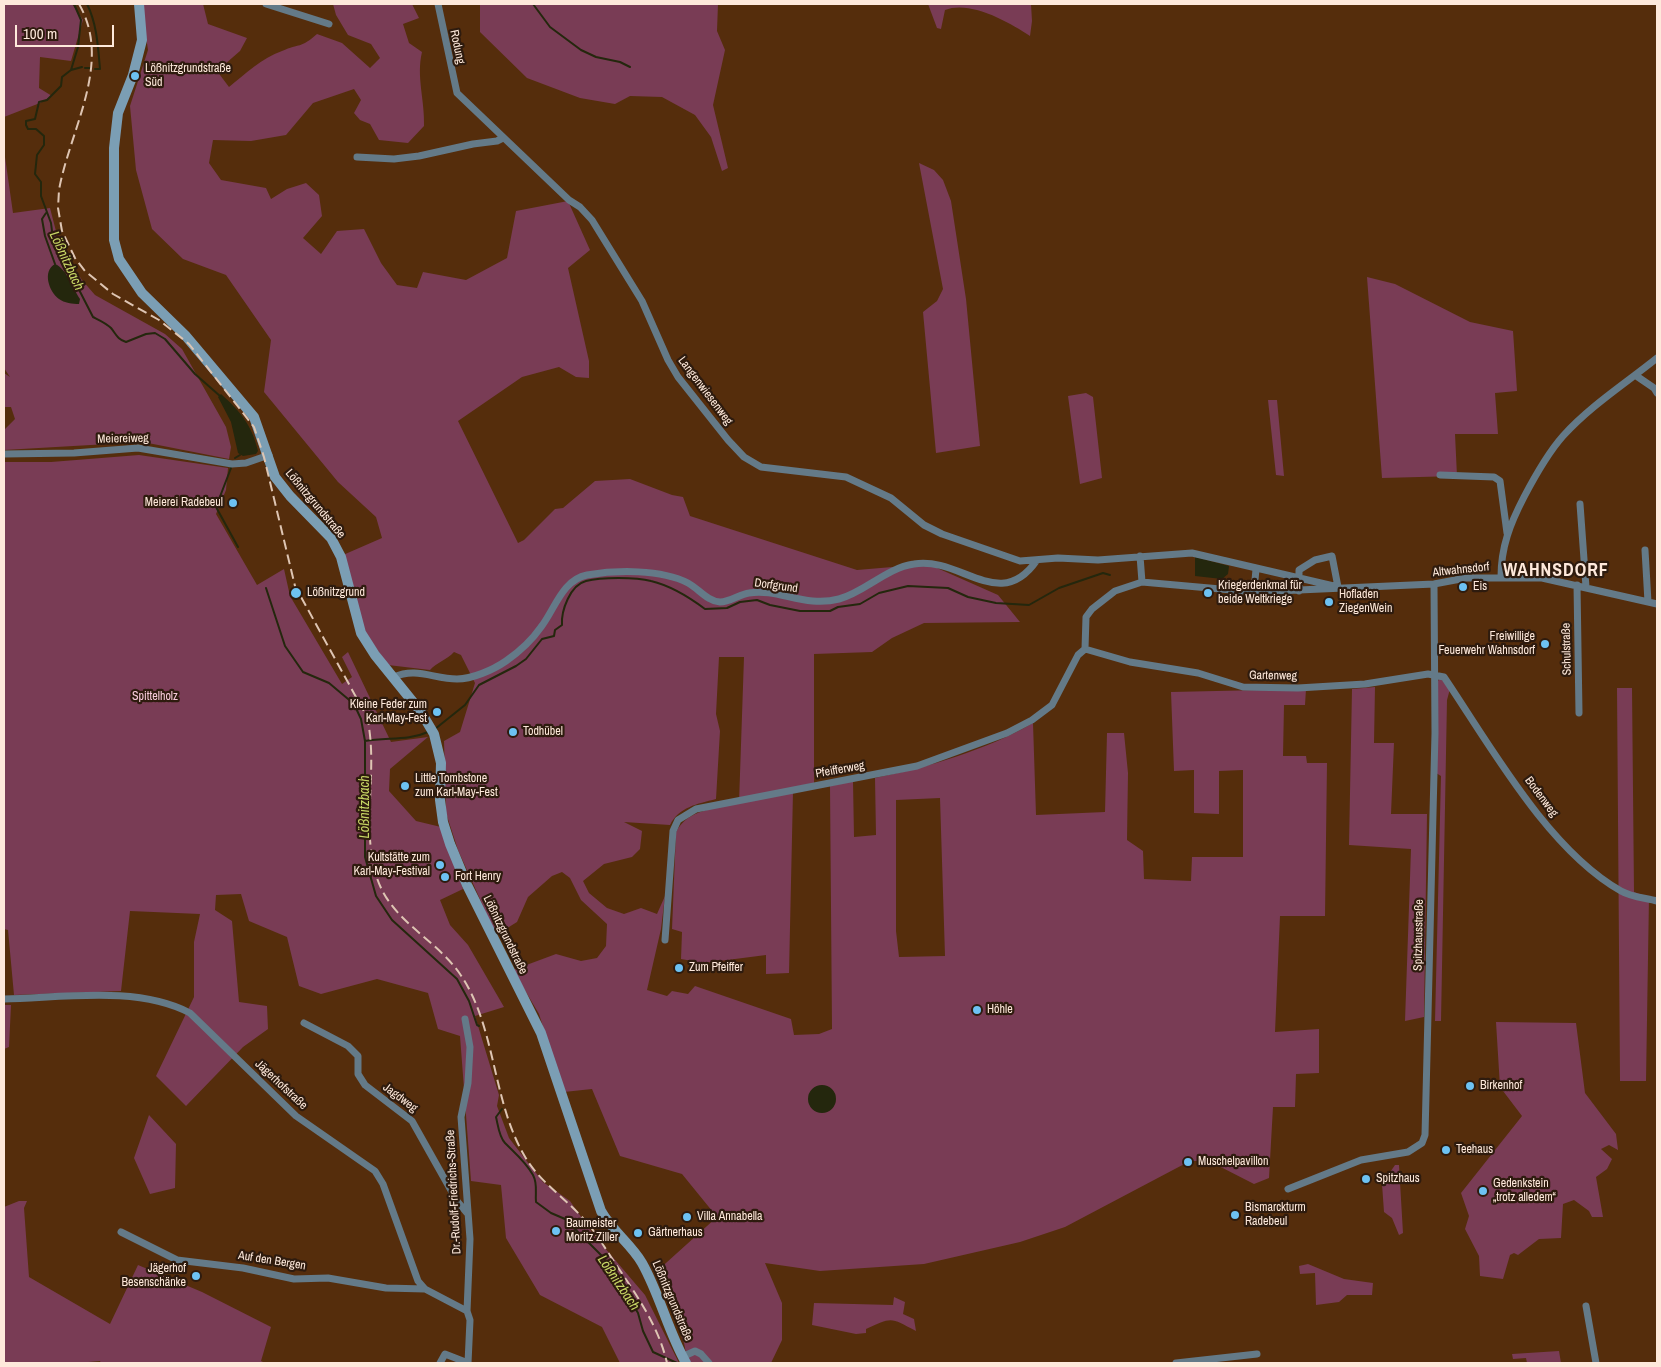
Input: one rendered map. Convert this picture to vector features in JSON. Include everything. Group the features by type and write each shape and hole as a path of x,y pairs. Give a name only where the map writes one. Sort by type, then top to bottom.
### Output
{"street":[{"name":"Lößnitzgrundstraße","path":"139,4 142,22 141,48 118,113 115,128 116,250 127,274 142,293 186,335 254,417 269,455 275,477 280,485 331,538 346,569 361,633 375,655 394,677 432,730 441,763 440,800 443,822 450,844 466,885 541,1033 601,1211 641,1261 684,1360 695,1351 709,1363"},
{"path":"266,4 329,24"},
{"name":"Rodung","path":"438,4 457,93"},
{"name":"Langenwiesenweg","path":"457,93 592,220 642,301 668,360 678,376 744,457 761,467 776,470 846,477 890,498 924,525 942,534 1012,559 1037,560"},
{"path":"356,157 394,159 419,156 503,138"},
{"path":"1501,577 1501,557 1507,533 1530,485 1555,447 1585,416 1657,358"},
{"path":"1635,375 1654,388 1657,393"},
{"name":"Meiereiweg","path":"4,454 74,453 138,448 232,464 246,463 269,455"},
{"path":"1440,475 1494,477 1500,481 1507,533"},
{"path":"1580,504 1586,587"},
{"path":"1645,550 1648,602"},
{"name":"Altwahnsdorf","path":"1037,560 1058,558 1098,560 1192,552 1338,588"},
{"path":"1085,649 1086,617 1092,609 1115,592 1142,582 1140,556"},
{"path":"1299,591 1299,570 1315,560 1332,556 1338,588"},
{"name":"Dorfgrund","path":"394,677 415,672 458,679 494,669 508,660 541,628 565,589 573,581 586,576 637,572 664,575 688,583 710,599 721,602 749,593 822,602 857,592 898,569 913,564 937,565 985,582 1007,584 1019,580 1027,574 1037,560"},
{"path":"1254,592 1256,569"},
{"name":"Altwahnsdorf","path":"1142,582 1254,592 1434,584 1466,578 1542,578 1657,604"},
{"name":"Spitzhausstraße","path":"1288,1189 1361,1160 1408,1152 1422,1142 1425,1135 1436,674 1434,584"},
{"name":"Schulstraße","path":"1577,585 1579,713"},
{"name":"Gartenweg","path":"1085,649 1130,662 1198,672 1242,687 1298,688 1365,684 1436,674"},
{"name":"Pfeifferweg","path":"665,940 673,831 675,824 685,814 729,802 917,766 1008,733 1032,720 1052,705 1078,655 1085,649"},
{"name":"Bodenweg","path":"1436,674 1444,677 1505,768 1564,844 1592,871 1622,892 1657,902"},
{"name":"Jägerhofstraße","path":"4,999 97,995 127,997 169,1004 190,1013 296,1116 375,1171 383,1184 412,1268 418,1281 425,1289"},
{"name":"Dr.-Rudolf-Friedrichs-Straße","path":"465,1019 470,1047 468,1083 461,1117 470,1239 467,1311 470,1320 468,1363"},
{"name":"Jagdweg","path":"304,1023 348,1046 358,1056 358,1074 365,1085 412,1121 458,1201 468,1213"},
{"name":"Auf den Bergen","path":"121,1232 177,1260 243,1268 294,1279 328,1278 386,1288 425,1289"},
{"path":"425,1289 467,1311"},
{"path":"1586,1306 1596,1363"},
{"path":"440,1363 445,1354 468,1363"},
{"path":"1176,1363 1256,1354"}],"green space":[{"path":"4,4 72,4 83,20 71,61 40,57 39,88 52,96 40,103 4,117"},
{"path":"141,4 203,4 208,24 247,38 240,51 217,71 229,87 268,58 303,44 317,34 342,43 370,68 380,58 371,44 348,35 336,15 333,4 412,4 419,18 403,24 409,43 422,52 420,80 424,126 408,143 379,140 370,124 360,120 354,113 361,100 354,89 313,103 286,135 251,141 213,140 209,163 221,180 266,188 271,199 287,189 306,183 319,195 322,216 303,238 321,254 337,231 364,229 381,263 397,285 417,288 423,272 466,280 507,258 516,211 568,201 590,250 568,268 589,361 589,378 576,377 559,367 522,377 458,421 518,543 524,540 555,509 563,508 595,481 630,479 672,495 683,497 690,516 857,570 928,564 998,595 1020,622 924,623 892,638 872,652 814,654 814,783 793,792 789,973 766,974 766,955 704,963 681,959 682,932 672,929 676,832 681,824 695,814 739,803 744,657 719,657 716,714 720,731 716,799 684,810 678,814 670,825 624,822 642,831 640,849 632,857 604,864 583,881 589,893 607,908 624,914 641,908 657,914 665,896 661,929 647,990 667,996 672,991 688,994 695,986 791,1019 794,1035 819,1034 832,1029 830,786 853,781 854,837 876,835 875,778 916,769 957,756 1015,733 1033,723 1036,815 1105,812 1107,733 1124,733 1128,773 1127,840 1143,851 1144,879 1191,881 1192,857 1243,857 1243,770 1219,771 1219,814 1194,813 1194,770 1174,771 1171,692 1306,689 1305,705 1284,705 1283,756 1306,756 1307,763 1327,763 1325,916 1280,916 1275,1032 1319,1029 1319,1073 1296,1074 1295,1107 1273,1107 1269,1178 1254,1184 1209,1161 1190,1161 1065,1227 1020,1242 924,1264 820,1271 765,1263 782,1303 782,1340 771,1363 688,1363 684,1343 656,1272 717,1217 682,1174 620,1156 592,1089 564,1092 539,1014 513,970 556,954 581,961 597,958 606,946 607,924 581,900 570,878 562,872 552,876 528,897 517,922 496,935 458,850 446,813 444,741 460,732 475,683 461,655 454,652 430,670 388,665 365,632 343,555 382,538 376,517 338,482 264,392 271,340 226,275 183,259 152,229 136,170 130,106 148,50","holes":["940,798 945,956 899,957 896,931 896,800"]},
{"path":"480,4 718,4 717,31 725,50 713,105 728,168 722,171 711,137 695,115 662,97 630,96 615,104 580,98 527,78 480,32"},
{"path":"928,4 1031,4 1032,21 1030,36 989,14 966,8 945,10 941,29 937,28"},
{"path":"4,150 13,213 50,208 58,239 68,259 95,295 165,334 182,349 226,427 231,447 229,459 143,442 4,450 4,430 15,419 11,407 4,407 4,373 10,377 4,368"},
{"path":"919,163 934,170 943,180 951,201 966,299 980,446 936,453 923,312 937,301 943,289"},
{"path":"1367,277 1395,284 1470,322 1513,331 1517,391 1495,393 1498,434 1455,434 1457,476 1382,478"},
{"path":"1086,393 1093,397 1102,478 1080,484 1068,396"},
{"path":"1268,400 1277,400 1284,476 1276,475"},
{"name":"Spittelholz","path":"139,455 228,468 226,490 216,514 257,585 284,569 290,596 342,684 352,677 342,657 348,652 391,742 428,737 390,769 389,791 416,821 441,827 463,889 440,900 450,925 468,945 504,1007 475,1016 499,1095 497,1106 509,1138 543,1182 570,1201 593,1234 645,1295 679,1363 620,1363 602,1327 540,1295 506,1238 501,1185 471,1181 460,1036 438,1029 428,993 377,979 321,994 299,986 287,937 249,921 241,894 216,895 215,910 232,921 239,1002 267,1006 268,1029 243,1047 186,1106 156,1076 194,997 194,942 200,914 130,911 121,991 14,995 8,930 4,929 4,462 51,462"},
{"path":"1440,678 1450,689 1447,700 1441,1021 1435,1021 1441,776 1436,773 1438,681"},
{"path":"1375,687 1374,743 1394,743 1391,814 1427,814 1424,1017 1405,1021 1411,849 1349,845 1352,689"},
{"path":"1617,688 1632,688 1634,892 1649,897 1646,1081 1620,1081"},
{"path":"4,1005 11,1005 9,1047 4,1049"},
{"path":"1496,1022 1576,1023 1585,1093 1616,1134 1618,1150 1609,1145 1601,1149 1612,1159 1607,1169 1596,1177 1603,1217 1592,1217 1589,1211 1574,1200 1563,1204 1561,1238 1539,1239 1518,1255 1514,1253 1510,1255 1503,1279 1480,1276 1479,1256 1465,1229 1469,1216 1461,1193 1522,1116 1500,1087"},
{"path":"149,1115 176,1144 175,1188 150,1194 134,1158"},
{"path":"1395,1165 1399,1165 1403,1233 1399,1235 1392,1218 1384,1212 1382,1184"},
{"path":"19,1201 27,1201 24,1208 29,1277 110,1324 138,1265 202,1292 271,1327 261,1361 265,1363 101,1363 100,1361 77,1363 4,1363 4,1207"},
{"path":"1308,1264 1344,1279 1373,1283 1372,1295 1347,1295 1339,1302 1316,1305 1315,1273 1300,1274 1299,1266"},
{"path":"894,1297 905,1302 903,1314 914,1319 916,1331 892,1320 887,1320 866,1329 866,1333 856,1334 812,1325 814,1303 893,1305"},
{"path":"1559,1351 1561,1363 1527,1363 1526,1358 1513,1359 1512,1354"}],"shaded area":[{"path":"55,264 63,270 69,280 80,299 79,304 63,301 52,292 48,276 51,267"},
{"path":"221,394 234,406 249,426 258,451 256,454 243,456 238,453 231,422 218,397"},
{"path":"1195,557 1229,566 1228,574 1222,579 1195,576"},
{"path":"822,1085 832,1089 836,1099 832,1109 822,1113 812,1109 808,1099 812,1089"}],"waterway":[{"name":"Lößnitzbach","path":"74,4 81,20 78,47 71,70 62,77 61,86 47,100 39,102 35,119 26,121 28,129 36,129 44,136 44,145 37,155 35,174 41,182 41,196 51,223 53,239 93,317 111,328 119,338 126,342 146,334 155,333 165,339 195,374 220,396"},
{"path":"87,4 93,20 98,44 100,69 95,69"},
{"path":"533,4 550,27 581,50 596,57 620,62 630,67"},
{"path":"71,70 82,67"},
{"path":"85,68 90,68"},
{"path":"46,213 42,219 45,236 55,264"},
{"name":"Lößnitzbach","path":"235,458 240,455"},
{"name":"Lößnitzbach","path":"231,468 216,507 238,547"},
{"path":"435,729 465,705 479,685 516,666 526,659 542,639 554,636 555,630 562,625 563,613 571,593 580,583 586,581 619,578 651,581 680,592 705,609 727,608 740,602 757,600 770,605 800,611 830,611 838,607 860,604 879,593 908,586 948,588 968,597 996,603 1029,605 1059,588 1103,573 1110,575"},
{"name":"Lößnitzbach","path":"266,588 285,646 303,672 329,683 354,704 361,719 365,741 365,857 376,896 392,920 457,979 469,1001 479,1026"},
{"path":"365,741 405,738 428,732"},
{"name":"Lößnitzbach","path":"502,1109 496,1117 500,1134 505,1143 524,1162 535,1178 536,1202 551,1213 565,1219 604,1258 613,1279 622,1286 638,1313 643,1331 653,1352 677,1363"}],"railway":[{"path":"79,4 88,26 92,49 91,73 59,190 58,208 62,231 75,258 85,271 113,294 159,320 189,344 254,427 264,457 295,586 367,717 371,757 370,838 377,878 392,906 450,961 472,994 488,1040 506,1111 524,1155 536,1172 580,1215 598,1237 645,1309 658,1335 667,1363"}],"place":[{"name":"Lößnitzgrundstraße Süd","path":"135,76"},
{"name":"Meierei Radebeul","path":"233,503"},
{"name":"Eis","path":"1463,587"},
{"name":"Lößnitzgrund","path":"296,593"},
{"name":"Kriegerdenkmal für beide Weltkriege","path":"1208,593"},
{"name":"Hofladen ZiegenWein","path":"1329,602"},
{"name":"Freiwillige Feuerwehr Wahnsdorf","path":"1545,644"},
{"name":"Kleine Feder zum Karl-May-Fest","path":"437,712"},
{"name":"Todhübel","path":"513,732"},
{"name":"Little Tombstone zum Karl-May-Fest","path":"405,786"},
{"name":"Kultstätte zum Karl-May-Festival","path":"440,865"},
{"name":"Fort Henry","path":"445,877"},
{"name":"Zum Pfeiffer","path":"679,968"},
{"name":"Höhle","path":"977,1010"},
{"name":"Birkenhof","path":"1470,1086"},
{"name":"Teehaus","path":"1446,1150"},
{"name":"Muschelpavillon","path":"1188,1162"},
{"name":"Spitzhaus","path":"1366,1179"},
{"name":"Gedenkstein „trotz alledem“","path":"1483,1191"},
{"name":"Bismarckturm Radebeul","path":"1235,1215"},
{"name":"Villa Annabella","path":"687,1217"},
{"name":"Baumeister Moritz Ziller","path":"556,1231"},
{"name":"Gärtnerhaus","path":"638,1233"},
{"name":"Jägerhof Besenschänke","path":"196,1276"}],"district":[{"name":"WAHNSDORF","path":"1556,571"}]}
